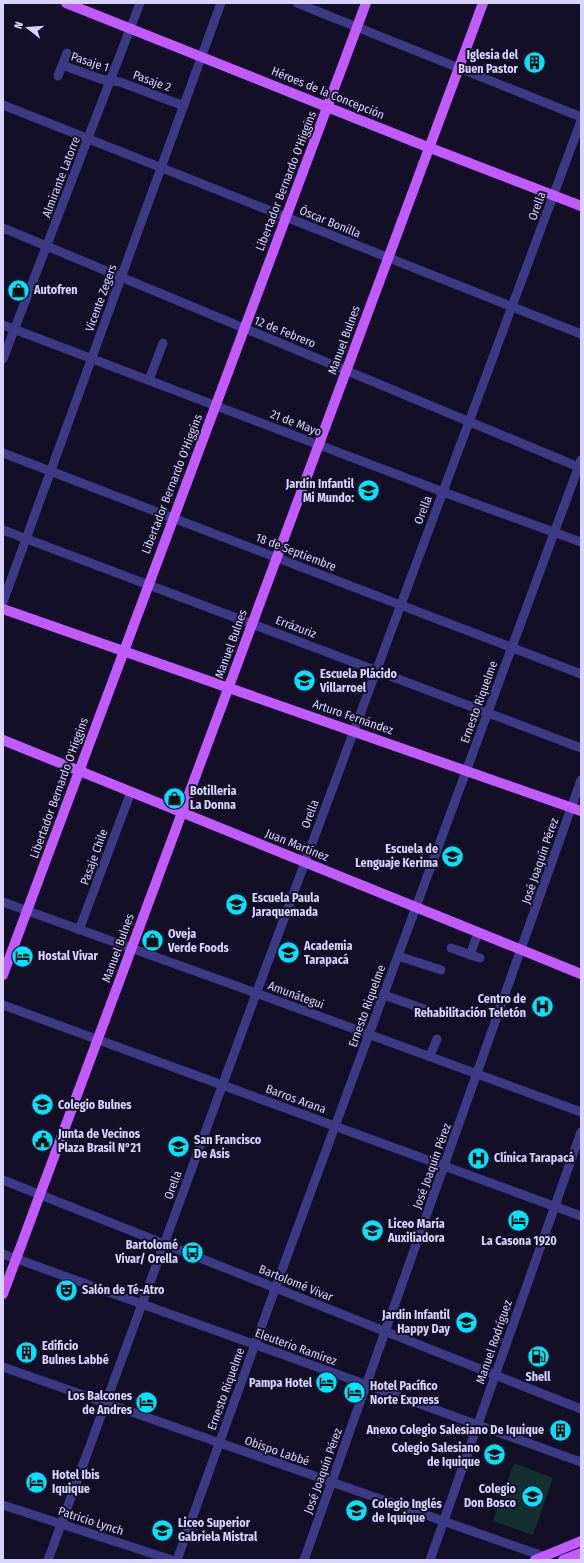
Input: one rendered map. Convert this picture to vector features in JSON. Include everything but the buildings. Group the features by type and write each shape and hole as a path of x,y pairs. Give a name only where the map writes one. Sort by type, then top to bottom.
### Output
{"main road":[{"name":"Héroes de la Concepción","path":"66,3 581,206"},
{"name":"Libertador Bernardo O'Higgins","path":"3,975 366,3"},
{"name":"Manuel Bulnes","path":"3,1294 483,3"},
{"name":"Arturo Fernández","path":"3,609 576,809"},
{"name":"Juan Martínez","path":"3,740 581,974"},
{"path":"539,1558 581,1541"},
{"path":"563,1560 581,1553"}],"street":[{"name":"Almirante Latorre","path":"3,359 140,3"},
{"name":"Vicente Zegers","path":"3,602 222,3"},
{"path":"297,3 581,117"},
{"name":"Pasaje 1","path":"58,76 67,53"},
{"name":"Pasaje 1","path":"62,65 101,79 111,81"},
{"name":"Pasaje 2","path":"111,81 120,82 184,106"},
{"name":"Óscar Bonilla","path":"3,105 581,334"},
{"name":"Orella","path":"48,1560 256,993 581,121"},
{"name":"12 de Febrero","path":"3,228 469,421 580,465"},
{"name":"21 de Mayo","path":"3,325 443,492 581,542"},
{"path":"149,380 163,343"},
{"name":"18 de Septiembre","path":"3,453 581,674"},
{"name":"Ernesto Riquelme","path":"177,1560 335,1126 580,465"},
{"name":"Errázuriz","path":"3,530 581,748"},
{"name":"José Joaquín Pérez","path":"304,1560 521,950 576,809 581,780"},
{"name":"Pasaje Chile","path":"80,930 131,792"},
{"name":"Amunátegui","path":"3,902 581,1112"},
{"path":"470,955 478,933"},
{"path":"451,948 480,958"},
{"path":"398,956 441,970"},
{"path":"384,995 426,1010"},
{"name":"Barros Arana","path":"3,1005 581,1216"},
{"path":"430,1056 437,1039"},
{"name":"Manuel Rodríguez","path":"430,1560 581,1132"},
{"path":"572,1158 581,1162"},
{"name":"Bartolomé Vivar","path":"3,1180 581,1409"},
{"name":"Eleuterio Ramírez","path":"3,1254 581,1462"},
{"name":"Obispo Labbé","path":"3,1367 332,1482 539,1558"},
{"name":"Patricio Lynch","path":"3,1505 172,1560"}],"green space":[{"path":"514,1463 553,1478 533,1535 493,1521"}],"place":[{"name":"Iglesia del Buen Pastor","path":"534,62"},
{"name":"Autofren","path":"19,290"},
{"name":"Jardín Infantil Mi Mundo:","path":"369,491"},
{"name":"Escuela Plácido Villarroel","path":"304,681"},
{"name":"Botilleria La Donna","path":"175,798"},
{"name":"Escuela de Lenguaje Kerima","path":"453,856"},
{"name":"Escuela Paula Jaraquemada","path":"236,905"},
{"name":"Oveja Verde Foods","path":"153,941"},
{"name":"Academia Tarapacá","path":"288,953"},
{"name":"Hostal Vivar","path":"22,956"},
{"name":"Centro de Rehabilitación Teletón","path":"542,1006"},
{"name":"Colegio Bulnes","path":"42,1105"},
{"name":"Junta de Vecinos Plaza Brasil N°21","path":"43,1141"},
{"name":"San Francisco De Asis","path":"178,1147"},
{"name":"Clínica Tarapacá","path":"479,1158"},
{"name":"La Casona 1920","path":"519,1220"},
{"name":"Liceo María Auxiliadora","path":"372,1231"},
{"name":"Bartolomé Vivar/ Orella","path":"193,1252"},
{"name":"Salón de Té-Atro","path":"66,1290"},
{"name":"Jardin Infantil Happy Day","path":"466,1322"},
{"name":"Edificio Bulnes Labbé","path":"27,1353"},
{"name":"Shell","path":"538,1356"},
{"name":"Pampa Hotel","path":"327,1383"},
{"name":"Hotel Pacífico Norte Express","path":"354,1393"},
{"name":"Los Balcones de Andres","path":"147,1403"},
{"name":"Anexo Colegio Salesiano De Iquique","path":"560,1430"},
{"name":"Colegio Salesiano de Iquique","path":"495,1455"},
{"name":"Hotel Ibis Iquique","path":"37,1482"},
{"name":"Colegio Don Bosco","path":"532,1496"},
{"name":"Colegio Inglés de Iquique","path":"356,1511"},
{"name":"Liceo Superior Gabriela Mistral","path":"163,1530"}]}
